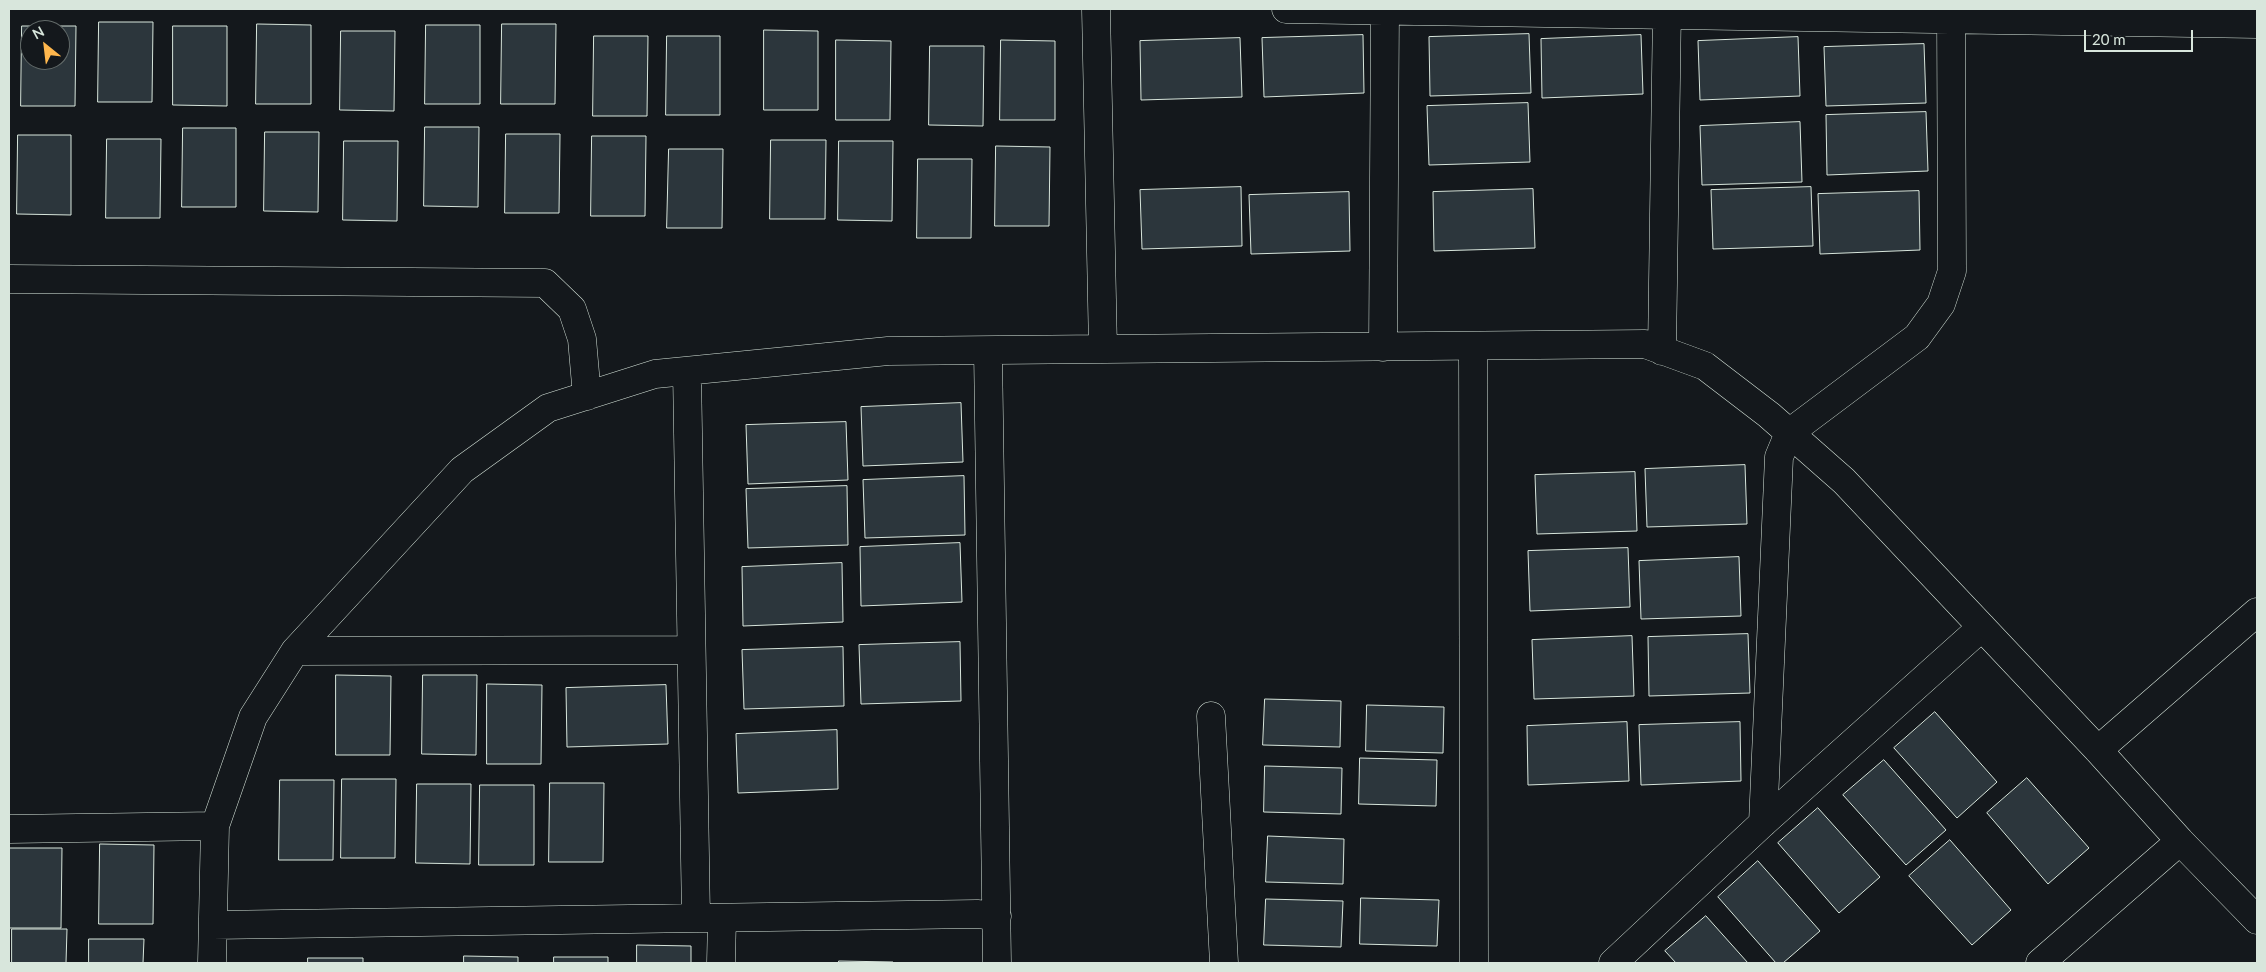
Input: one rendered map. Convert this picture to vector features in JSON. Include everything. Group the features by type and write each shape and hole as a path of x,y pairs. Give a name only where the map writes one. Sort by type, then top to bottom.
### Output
{"street":[{"path":"1096,9 1103,349"},
{"path":"1286,9 1951,14 2241,19"},
{"path":"1383,347 1385,10"},
{"path":"1662,351 1667,12"},
{"path":"1763,823 1779,457 1789,433 1917,337 1941,304 1952,271 1951,14"},
{"path":"9,279 545,283 572,310 582,339 587,396"},
{"path":"212,963 215,826 253,718 294,651 462,470 548,408 655,374 888,351 1645,344 1705,366 1789,433 1844,481 2098,750 2180,841 2257,920"},
{"path":"1473,346 1474,963"},
{"path":"988,351 997,963"},
{"path":"687,371 691,650 709,918 721,963"},
{"path":"2098,750 2257,612"},
{"path":"1613,963 1763,823 1982,627"},
{"path":"294,651 691,650"},
{"path":"1211,716 1224,963"},
{"path":"9,828 215,826"},
{"path":"2040,963 2180,841"},
{"path":"212,925 977,914 997,916"}],"building":[{"path":"99,22 153,22 152,102 98,102"},
{"path":"257,24 311,25 311,104 256,104"},
{"path":"502,24 556,24 555,104 501,104"},
{"path":"426,25 480,25 480,104 425,104"},
{"path":"70,26 76,26 75,106 21,106 21,70 70,70"},
{"path":"173,26 227,26 227,106 173,105"},
{"path":"764,30 818,31 818,110 764,110"},
{"path":"341,31 395,31 394,111 340,110"},
{"path":"1529,34 1531,93 1430,96 1429,37"},
{"path":"1363,35 1364,93 1264,97 1262,38"},
{"path":"1641,35 1643,94 1542,98 1541,39"},
{"path":"594,36 648,36 647,116 593,116"},
{"path":"667,36 720,36 720,115 666,115"},
{"path":"1798,37 1800,96 1700,100 1698,41"},
{"path":"1240,38 1242,97 1141,100 1140,41"},
{"path":"836,40 891,41 890,120 836,120"},
{"path":"1001,40 1055,41 1055,120 1000,120"},
{"path":"1924,44 1926,103 1826,106 1824,47"},
{"path":"930,46 984,46 983,126 929,125"},
{"path":"1528,103 1530,162 1429,165 1427,106"},
{"path":"1926,112 1928,171 1827,175 1826,115"},
{"path":"1800,122 1802,182 1702,185 1700,126"},
{"path":"425,127 479,127 478,207 424,206"},
{"path":"183,128 236,128 236,207 182,207"},
{"path":"265,132 319,132 318,212 264,211"},
{"path":"506,134 560,134 559,213 505,213"},
{"path":"18,135 71,135 71,215 17,214"},
{"path":"592,136 646,136 645,216 591,216"},
{"path":"107,139 161,139 160,218 106,218"},
{"path":"771,140 826,140 825,219 770,219"},
{"path":"344,141 398,141 397,221 343,220"},
{"path":"839,141 893,141 892,221 838,220"},
{"path":"996,146 1050,147 1049,226 995,226"},
{"path":"669,149 723,149 722,228 667,228"},
{"path":"918,159 972,159 971,238 917,238"},
{"path":"1241,187 1242,246 1142,249 1140,190"},
{"path":"1811,187 1813,246 1713,249 1711,190"},
{"path":"1533,189 1535,248 1434,251 1433,192"},
{"path":"1919,191 1920,250 1820,254 1818,194"},
{"path":"1349,192 1350,251 1251,254 1249,195"},
{"path":"961,403 963,462 863,466 861,407"},
{"path":"846,422 848,480 748,484 746,425"},
{"path":"1745,465 1747,524 1647,527 1645,469"},
{"path":"1635,472 1637,531 1537,534 1535,475"},
{"path":"964,476 965,535 865,538 863,480"},
{"path":"847,486 848,545 748,548 746,489"},
{"path":"960,543 962,602 861,606 860,547"},
{"path":"1628,548 1630,607 1530,611 1528,551"},
{"path":"1739,557 1741,616 1641,619 1639,561"},
{"path":"842,563 843,622 743,626 742,567"},
{"path":"1748,634 1750,693 1649,696 1648,637"},
{"path":"1632,636 1634,696 1534,699 1532,640"},
{"path":"960,642 961,701 861,704 859,645"},
{"path":"843,647 844,706 744,709 742,650"},
{"path":"336,675 391,676 390,755 336,755"},
{"path":"423,675 477,675 476,755 422,754"},
{"path":"487,684 542,685 541,764 487,764"},
{"path":"666,685 668,744 567,747 566,688"},
{"path":"1265,699 1341,701 1340,747 1263,745"},
{"path":"1367,705 1444,707 1443,753 1366,751"},
{"path":"1935,712 1997,782 1957,818 1894,748"},
{"path":"1627,722 1629,781 1528,785 1527,726"},
{"path":"1740,722 1741,781 1641,785 1639,725"},
{"path":"837,730 838,789 738,793 736,734"},
{"path":"1360,758 1437,760 1436,806 1359,804"},
{"path":"1884,760 1946,830 1906,865 1843,795"},
{"path":"1265,766 1342,768 1341,814 1264,812"},
{"path":"2027,778 2089,848 2048,884 1987,813"},
{"path":"342,779 396,779 395,858 341,858"},
{"path":"280,780 334,780 333,860 279,860"},
{"path":"550,783 604,783 603,862 549,862"},
{"path":"417,784 471,784 470,864 416,863"},
{"path":"480,785 534,785 534,865 479,865"},
{"path":"1818,808 1880,877 1839,913 1778,843"},
{"path":"1268,836 1344,839 1343,884 1266,882"},
{"path":"1950,840 2011,910 1972,945 1909,876"},
{"path":"100,844 154,845 153,924 99,924"},
{"path":"9,848 62,848 61,928 9,928"},
{"path":"1758,861 1820,931 1783,963 1776,963 1718,897"},
{"path":"1361,898 1439,900 1437,946 1360,944"},
{"path":"1266,899 1343,901 1341,947 1264,945"},
{"path":"1706,916 1748,963 1676,963 1665,951"},
{"path":"12,929 67,929 66,963 12,963"},
{"path":"89,939 144,939 143,963 89,963"},
{"path":"637,945 691,946 691,963 637,963"},
{"path":"464,956 518,957 518,963 464,963"},
{"path":"554,957 608,957 608,963 554,963"},
{"path":"308,958 363,958 363,963 308,963"},
{"path":"839,961 893,962 893,963 839,963"}]}
